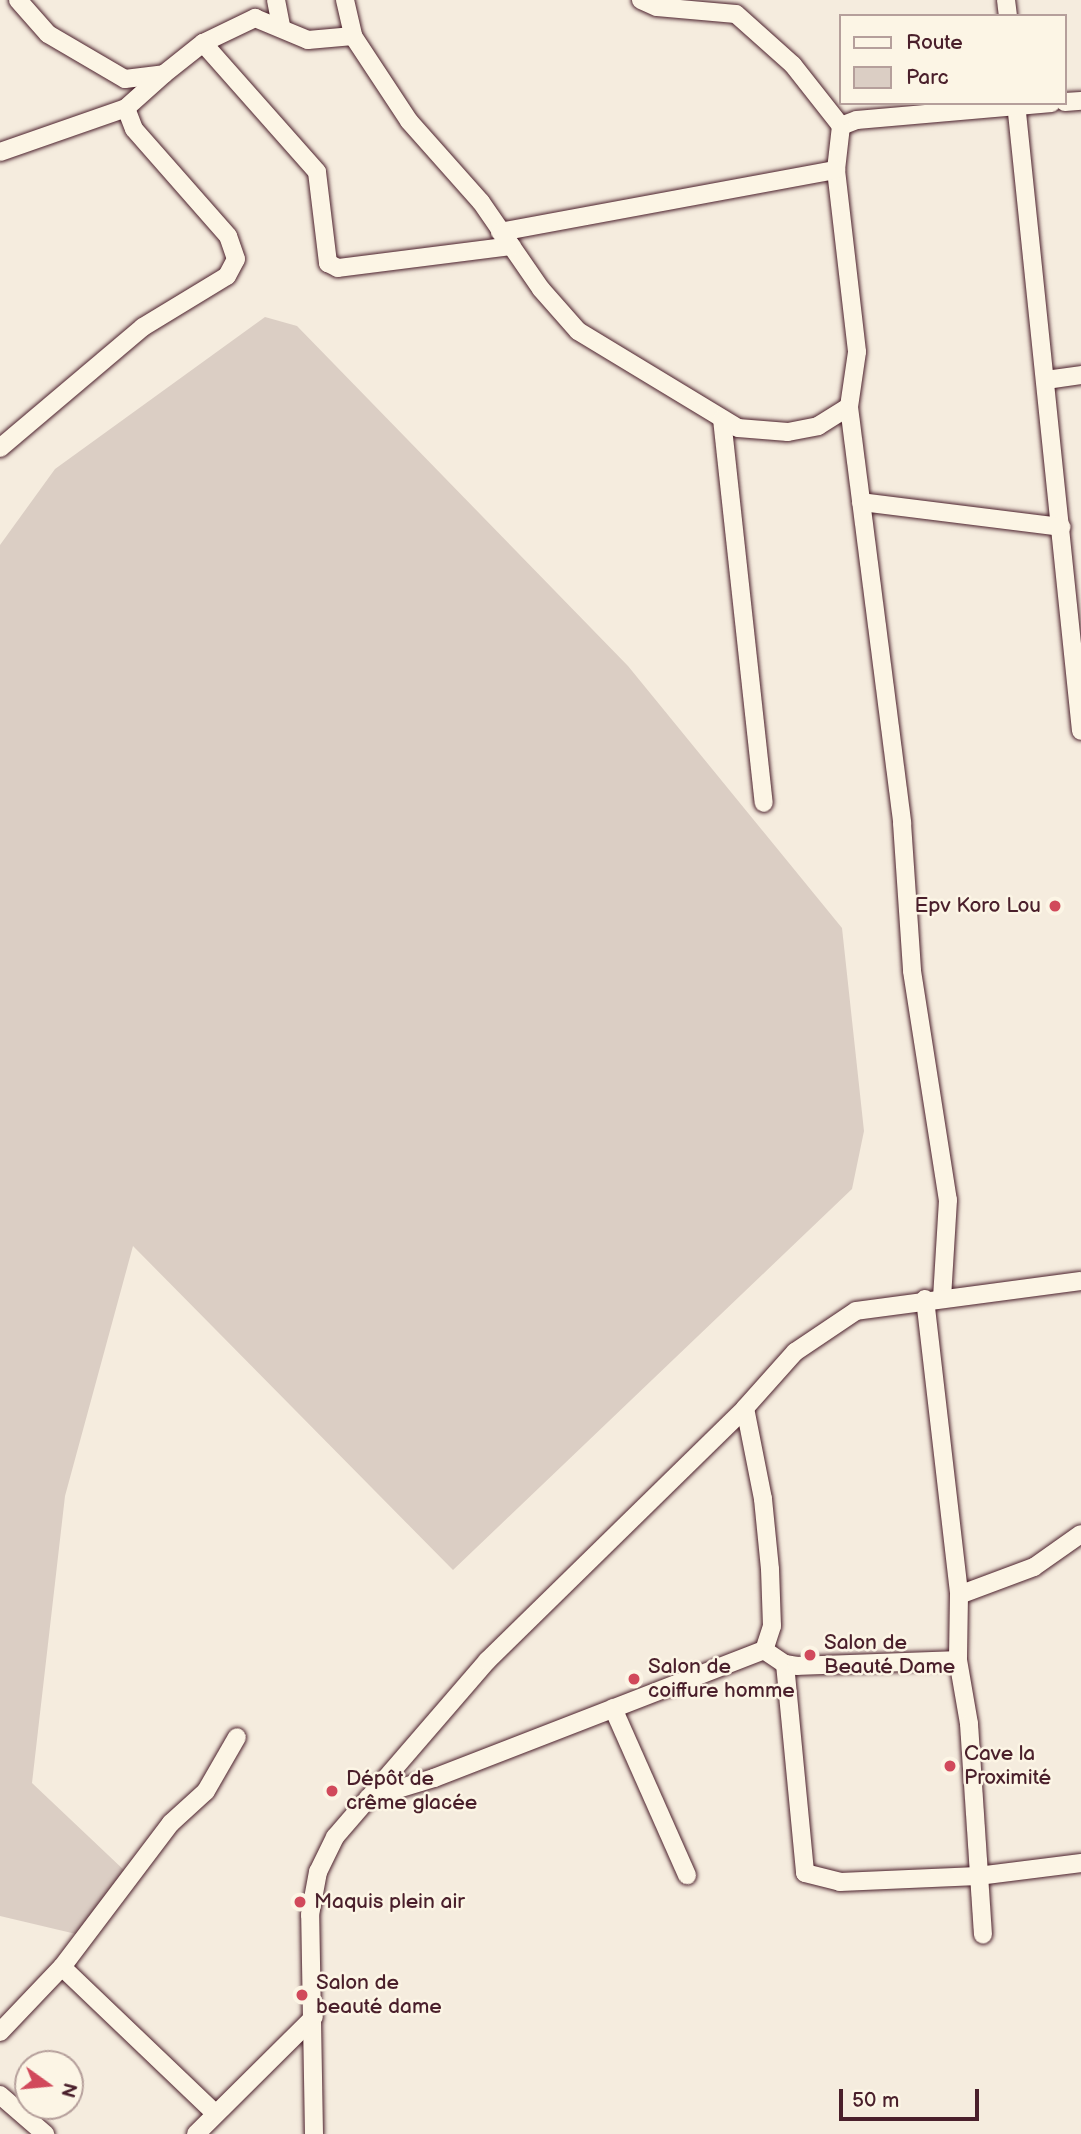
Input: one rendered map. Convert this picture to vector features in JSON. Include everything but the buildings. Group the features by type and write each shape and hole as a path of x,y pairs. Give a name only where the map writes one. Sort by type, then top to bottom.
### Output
{"street":[{"path":"18,0 48,34 125,79 164,74"},
{"path":"276,0 281,26"},
{"path":"345,0 353,36 409,121 481,202 500,232 578,331 738,428 788,432 818,426 849,407"},
{"path":"641,0 657,7 736,13 793,65 841,127 836,170 857,352 849,407 902,823 914,983 948,1200 933,1298 959,1595 958,1660 969,1724 984,1935"},
{"path":"0,152 126,108 203,43 255,18 281,26 308,40 353,36"},
{"path":"203,43 317,172 328,263 338,268 512,246"},
{"path":"841,127 857,120 1016,105 1081,730"},
{"path":"0,448 143,327 227,276 236,258 228,236 134,129 126,108"},
{"path":"500,232 836,170"},
{"path":"1046,380 1081,375"},
{"path":"722,419 764,803"},
{"path":"861,502 1061,527"},
{"path":"314,2134 314,2017 310,1915 318,1872 335,1837 487,1661 745,1408 795,1352 856,1311 933,1298 1081,1280"},
{"path":"745,1408 763,1499 770,1569 772,1626 764,1650"},
{"path":"959,1595 1034,1567 1081,1534"},
{"path":"764,1650 785,1664 958,1660"},
{"path":"368,1798 434,1778 764,1650"},
{"path":"785,1664 805,1873 840,1882 978,1876 1081,1863"},
{"path":"613,1708 687,1875"},
{"path":"0,2032 62,1968 171,1823 219,1775 237,1737"},
{"path":"62,1968 215,2113"},
{"path":"196,2134 314,2017"},
{"path":"0,2095 45,2134"}],"green space":[{"path":"265,317 297,326 628,666 842,928 864,1131 852,1189 453,1570 133,1246 65,1496 32,1783 126,1872 76,1934 0,1916 0,545 55,469"}],"place":[{"name":"Epv Koro Lou","path":"1055,906"},
{"name":"Salon de Beauté Dame","path":"810,1655"},
{"name":"Salon de coiffure homme","path":"634,1679"},
{"name":"Cave la Proximité","path":"950,1766"},
{"name":"Dépôt de crême glacée","path":"332,1791"},
{"name":"Maquis plein air","path":"300,1902"},
{"name":"Salon de beauté dame","path":"302,1995"}]}
